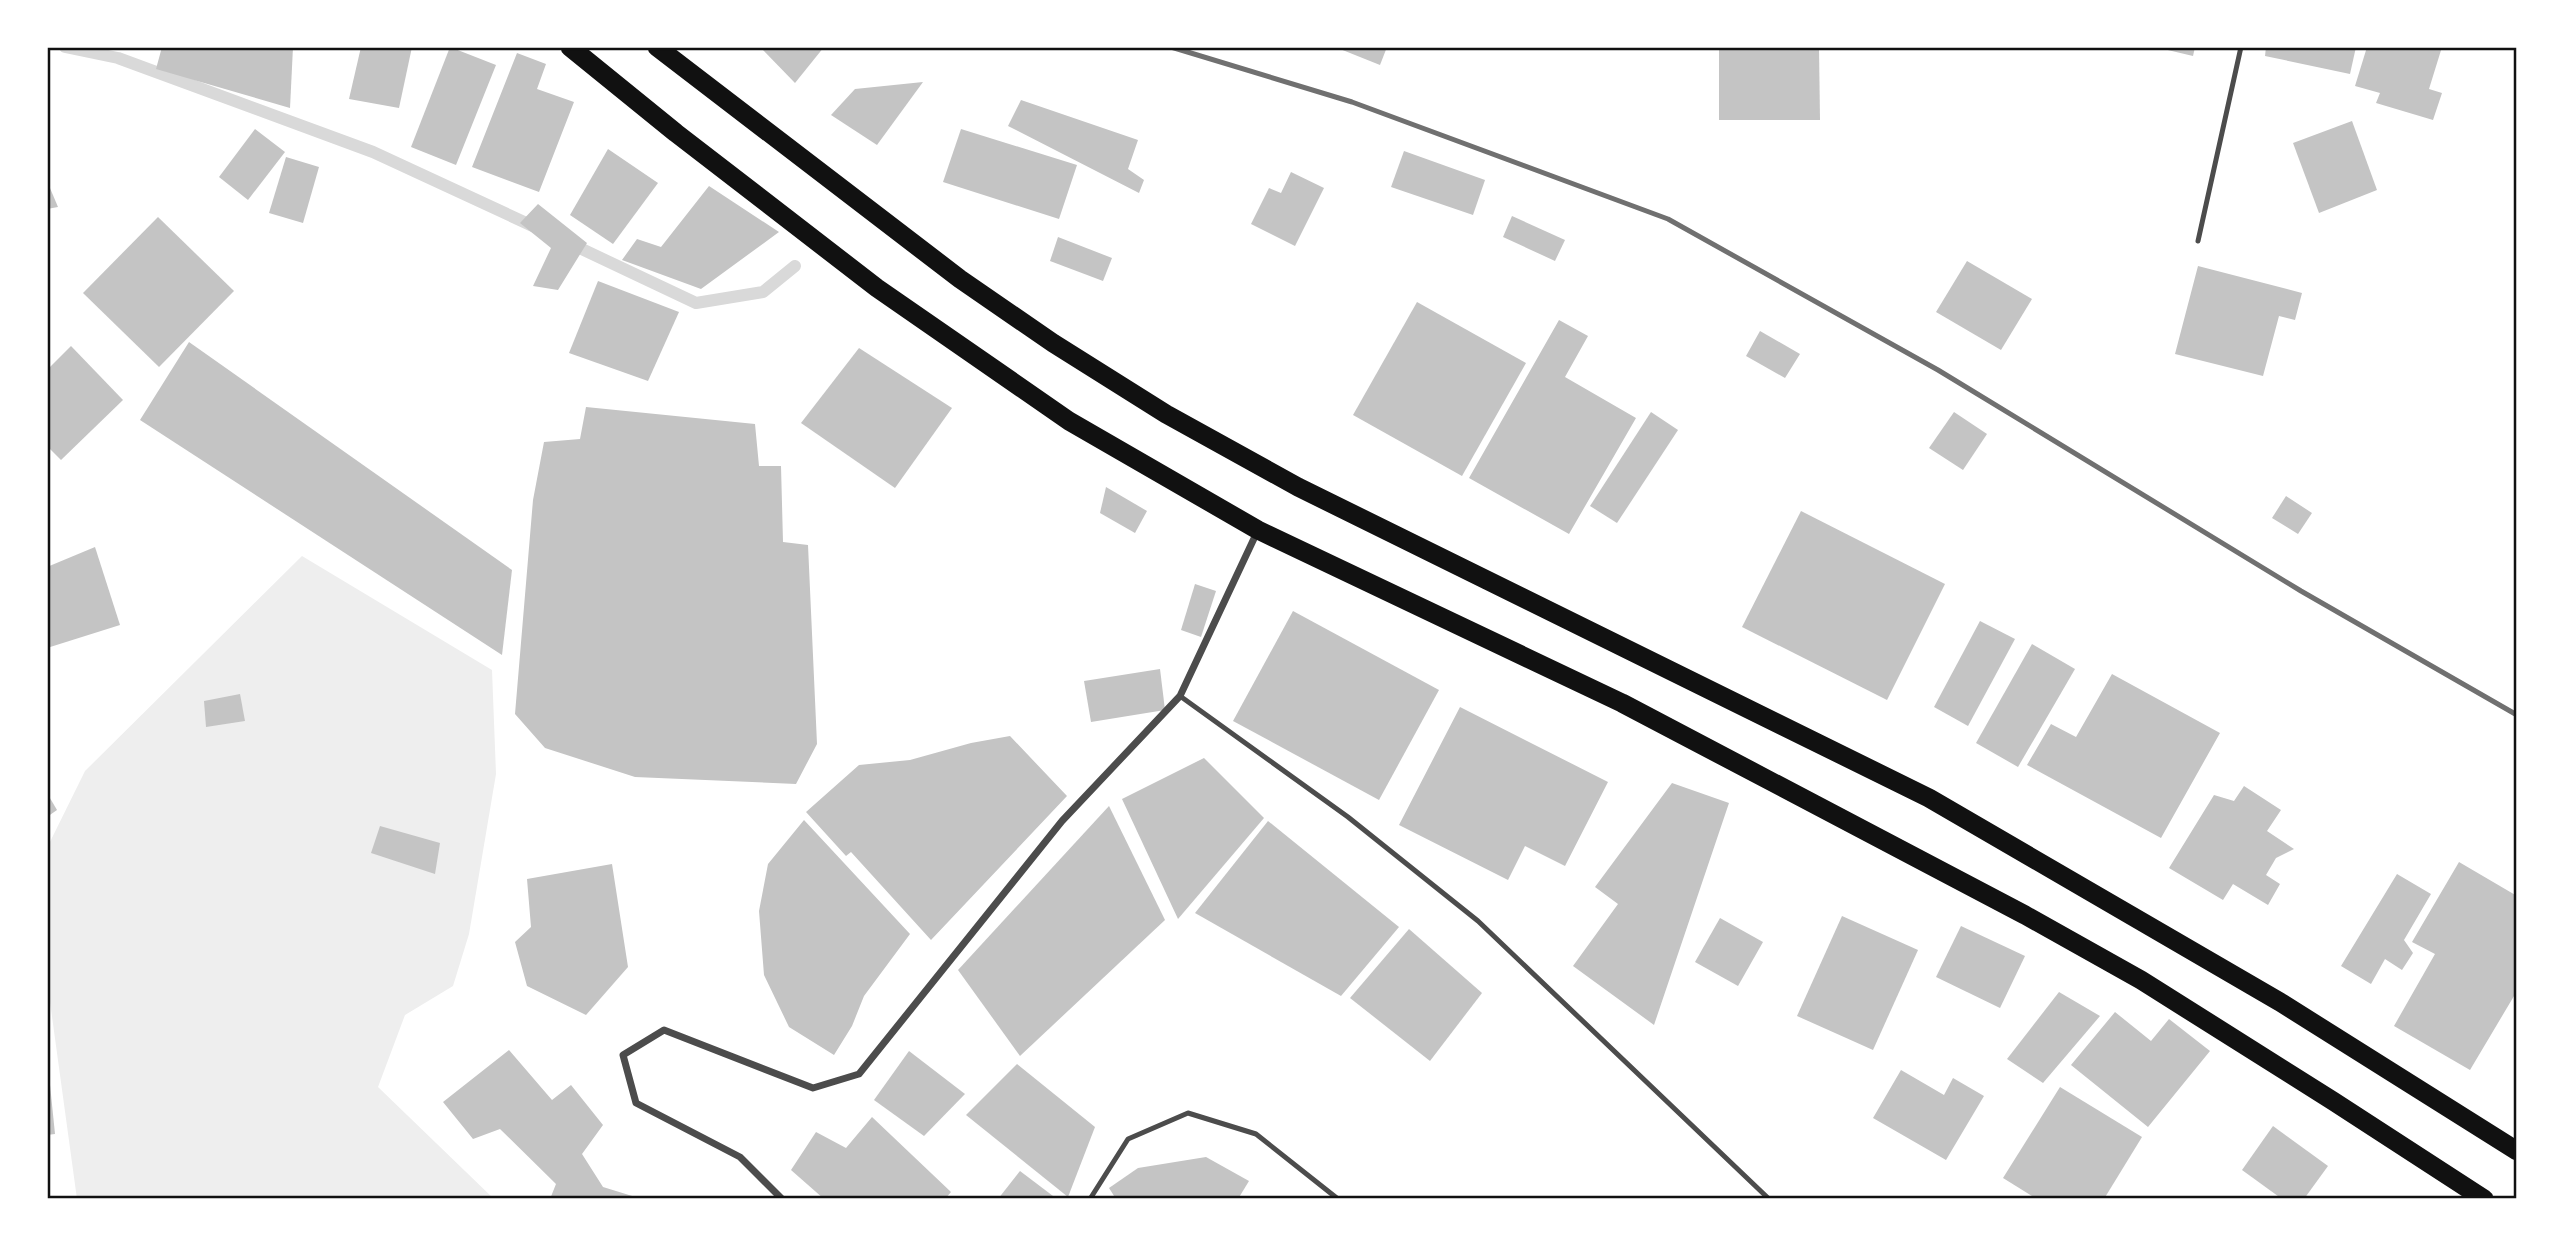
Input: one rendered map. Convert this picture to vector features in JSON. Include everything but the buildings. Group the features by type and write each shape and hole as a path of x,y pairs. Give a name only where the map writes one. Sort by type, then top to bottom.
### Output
{"highway":[{"path":"570,47 676,134 877,288 1069,421 1258,530 1622,703 2025,915 2152,987 2484,1199"},
{"path":"657,47 960,279 1053,343 1166,414 1298,487 1929,798 2257,988 2517,1151"}],"street":[{"path":"782,1199 740,1157 636,1103 623,1055 664,1030 813,1088 859,1074 1062,821 1180,696 1258,530"}],"lane":[{"path":"2198,241 2241,47"},
{"path":"1180,696 1348,817 1478,921 1769,1199"},
{"path":"1090,1199 1128,1139 1188,1113 1256,1134 1338,1199"}],"shaded area":[{"path":"302,556 492,670 496,774 469,934 453,986 405,1015 378,1087 494,1199 77,1199 47,980 47,848 85,771"}],"waterway":[{"path":"65,47 118,58 373,152 537,228"},
{"path":"569,243 696,303 763,292 795,266"}],"railway":[{"path":"1171,47 1352,102 1668,219 1938,370 2301,591 2517,715"}]}
